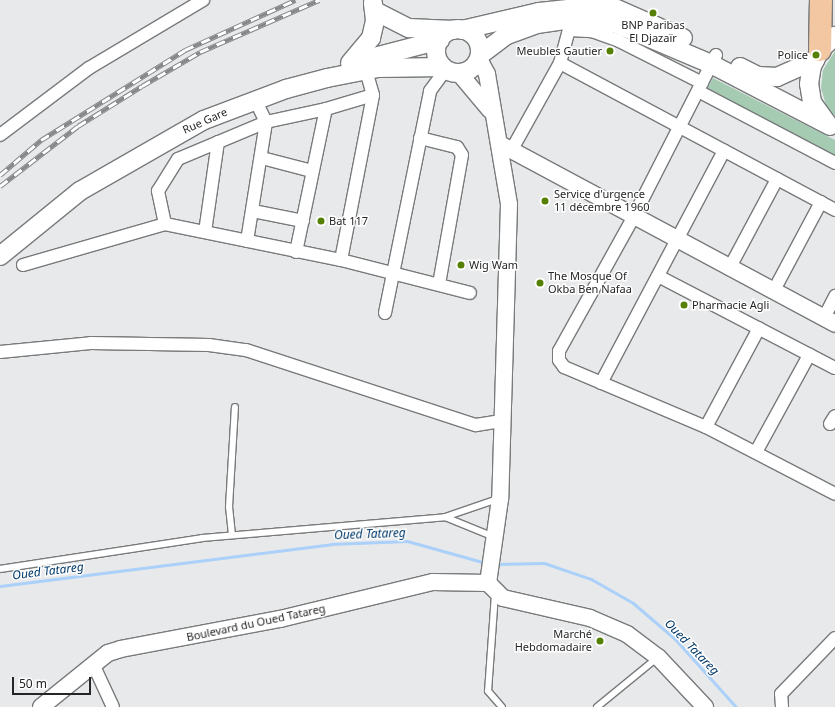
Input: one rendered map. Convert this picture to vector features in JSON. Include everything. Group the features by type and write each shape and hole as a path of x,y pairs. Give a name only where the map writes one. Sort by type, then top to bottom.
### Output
{"highway":[{"path":"821,0 823,48"}],"main road":[{"path":"373,9 417,45 449,52 539,12 589,3 617,9 713,59 833,128"},
{"path":"373,9 400,26 449,52 471,69 479,57 522,28 571,24 614,23 768,78 786,75 823,48"},
{"path":"358,66 367,45 373,9"},
{"path":"449,52 474,36 479,57"},
{"name":"Rue Gare","path":"0,256 43,219 117,167 204,120 256,99 417,45"},
{"path":"823,48 809,84 812,102 833,128"},
{"name":"Rue Gare","path":"0,246 76,184 160,133 252,92 358,66 449,52"}],"street":[{"path":"0,135 89,68 203,0"},
{"path":"506,148 560,63 571,24 619,41 835,163"},
{"path":"384,313 430,91 449,52 494,115"},
{"path":"479,57 487,74 494,115 506,148 509,204 509,234 500,421 500,499 494,543 491,582"},
{"path":"713,59 633,218 559,351 559,360 564,367 706,427 835,494"},
{"path":"560,63 835,210"},
{"path":"341,260 373,95 358,66"},
{"path":"165,224 158,191 163,180 178,158 266,122 326,109 373,95"},
{"path":"247,241 262,158 266,122 256,99"},
{"path":"296,252 326,109"},
{"path":"420,138 457,147 462,155 439,284"},
{"path":"205,232 218,142"},
{"path":"506,148 633,218 829,321 835,296"},
{"path":"601,383 724,151"},
{"path":"262,158 312,171"},
{"path":"729,269 777,179"},
{"path":"773,292 821,202"},
{"path":"253,211 303,221"},
{"path":"23,265 165,224 341,260 470,293"},
{"path":"658,276 835,368"},
{"path":"706,427 759,328"},
{"path":"0,352 91,342 209,345 246,350 476,425 500,421"},
{"path":"756,452 809,354"},
{"name":"Boulevard du Oued Tatareg","path":"41,707 108,653 121,649 280,619 433,582 491,582 504,598 590,618 627,634 658,657 705,707"},
{"path":"782,707 781,694 835,638"},
{"path":"93,664 112,707"}],"lane":[{"path":"232,535 229,507 235,407"},
{"path":"0,569 232,535 445,517 500,499"},
{"path":"445,517 494,543"},
{"path":"491,582 488,691 502,707"},
{"path":"597,707 658,657"}],"green space":[{"path":"835,51 835,116 826,105 821,88 823,70"},
{"path":"713,78 835,140 835,157 706,91"}],"waterway":[{"name":"Oued Tatareg","path":"0,586 331,544 407,541 486,563"},
{"name":"Oued Tatareg","path":"496,564 544,563 591,579 633,603 675,639 736,707"}],"railway":[{"path":"0,175 41,140 185,50 295,0"},
{"path":"0,186 78,126 200,52 319,0"}],"place":[{"name":"BNP Paribas El Djazaïr","path":"653,13"},
{"name":"Meubles Gautier","path":"610,51"},
{"name":"Police","path":"816,55"},
{"name":"Service d'urgence 11 décembre 1960","path":"545,201"},
{"name":"Bat 117","path":"321,221"},
{"name":"Wig Wam","path":"461,265"},
{"name":"The Mosque Of Okba Ben Nafaa","path":"540,283"},
{"name":"Pharmacie Agli","path":"684,305"},
{"name":"Marché Hebdomadaire","path":"600,641"}]}
